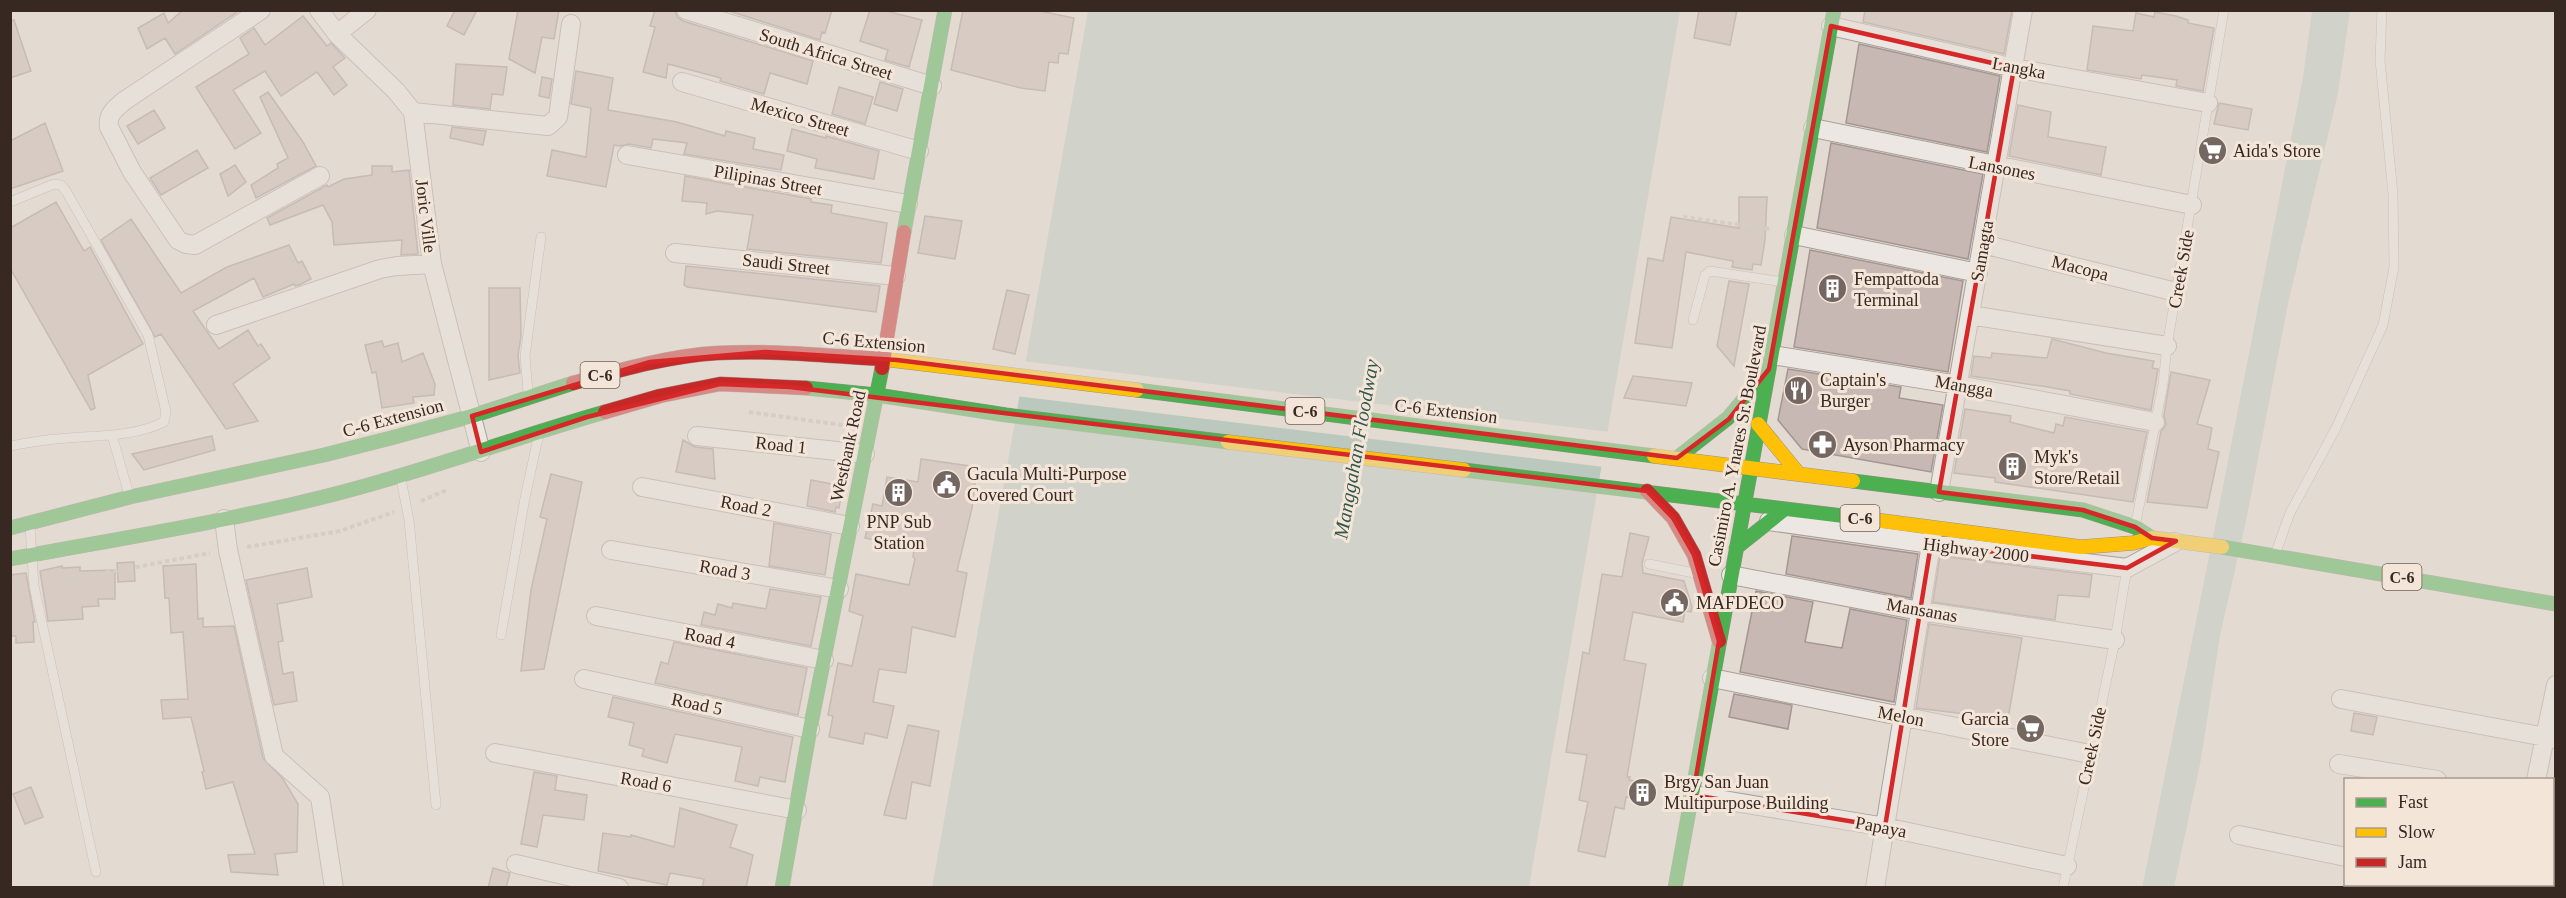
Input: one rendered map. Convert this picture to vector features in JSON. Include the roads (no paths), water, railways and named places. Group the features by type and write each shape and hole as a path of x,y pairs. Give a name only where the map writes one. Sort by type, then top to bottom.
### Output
{"main road":[{"name":"Westbank Road","path":"782,888 810,729 884,359 908,204 945,10"},
{"name":"Casimiro A. Ynares Sr. Boulevard","path":"1675,888 1694,795 1743,503 1833,18"},
{"name":"C-6 Extension","path":"10,528 130,497 324,455 472,416 567,384 650,362 714,353 765,352 884,359 1750,467"},
{"path":"1671,457 1729,419 1751,395 1770,362"},
{"name":"C-6","path":"10,559 224,519 331,495 400,477 660,396 720,384 790,387 877,395 1006,415 1743,503"},
{"path":"1758,424 1798,473"},
{"name":"Highway 2000","path":"1750,467 2083,510 2135,526 2152,538"},
{"path":"1647,491 1673,518 1694,555 1719,642"},
{"name":"Highway 2000","path":"1743,503 1933,536 2081,547 2133,543 2152,538 2200,543 2556,604"},
{"path":"1736,548 1785,509"}],"street":[{"path":"261,10 124,101 112,112 108,119 109,127 132,172 178,240 186,244 195,245 320,176"},
{"path":"319,10 337,34 363,62 396,91 413,112 548,126 558,117 571,24"},
{"path":"337,34 367,10"},
{"name":"South Africa Street","path":"686,10 932,86"},
{"name":"Samagta","path":"1940,492 2023,10"},
{"name":"Langka","path":"1833,18 2014,68 2208,103"},
{"name":"Mexico Street","path":"681,82 919,151"},
{"name":"Joric Ville","path":"413,112 432,264 481,452"},
{"name":"Lansones","path":"1813,128 2192,205"},
{"name":"Pilipinas Street","path":"627,155 908,204"},
{"path":"1794,234 1978,273"},
{"name":"Macopa","path":"1983,244 2176,292"},
{"name":"Saudi Street","path":"675,253 896,276"},
{"path":"216,325 380,270 397,266 432,264"},
{"path":"1970,315 2168,346"},
{"name":"Mangga","path":"1770,362 1958,385 2154,422"},
{"name":"Road 1","path":"697,436 865,454"},
{"name":"Road 2","path":"642,487 850,526"},
{"path":"224,519 228,550 274,756 320,797 331,887"},
{"name":"Highway 2000","path":"1769,521 1933,536 2127,568"},
{"path":"1875,888 1933,536"},
{"path":"2127,568 2176,541"},
{"name":"Road 3","path":"611,550 839,589"},
{"name":"Mansanas","path":"1731,575 1920,611 2115,640"},
{"name":"Road 4","path":"596,616 824,660"},
{"name":"Melon","path":"1713,678 2090,754"},
{"name":"Road 5","path":"584,679 810,729"},
{"path":"2537,778 2551,738 2556,685"},
{"path":"2341,699 2551,738"},
{"name":"Road 6","path":"495,753 797,810"},
{"path":"2339,764 2425,778"},
{"name":"Papaya","path":"1694,795 1885,827 2067,866"},
{"path":"2240,835 2344,857"},
{"path":"516,864 619,888"}],"lane":[{"name":"Creek Side","path":"2135,526 2163,384 2176,292 2224,10"},
{"path":"2275,555 2290,513 2336,428 2383,325 2394,267 2393,194 2380,60 2382,10"},
{"path":"10,202 54,184 61,185 148,335 166,412 164,422 156,426 112,435 57,439 10,446"},
{"path":"528,397 525,356 541,237"},
{"path":"1693,320 1705,275 1710,271 1785,282"},
{"path":"501,635 539,433"},
{"path":"112,435 130,497"},
{"path":"400,477 409,520 436,806"},
{"path":"29,524 34,586 96,872"},
{"path":"1650,564 1699,574"},
{"name":"Creek Side","path":"2062,888 2115,640 2127,568"}],"water":[{"name":"Manggahan Floodway","path":"1088,11 1680,11 1529,887 932,888"},
{"path":"2312,11 2350,11 2338,93 2289,299 2246,521 2220,636 2201,759 2174,887 2142,888 2303,77"}],"place":[{"name":"Aida's Store","path":"2212,151"},
{"name":"Fempattoda Terminal","path":"1833,289"},
{"name":"Captain's Burger","path":"1799,390"},
{"name":"Ayson Pharmacy","path":"1822,445"},
{"name":"Myk's Store/Retail","path":"2013,467"},
{"name":"Gacula Multi-Purpose Covered Court","path":"946,484"},
{"name":"PNP Sub Station","path":"899,493"},
{"name":"MAFDECO","path":"1675,603"},
{"name":"Garcia Store","path":"2030,729"},
{"name":"Brgy San Juan Multipurpose Building","path":"1643,792"}]}
